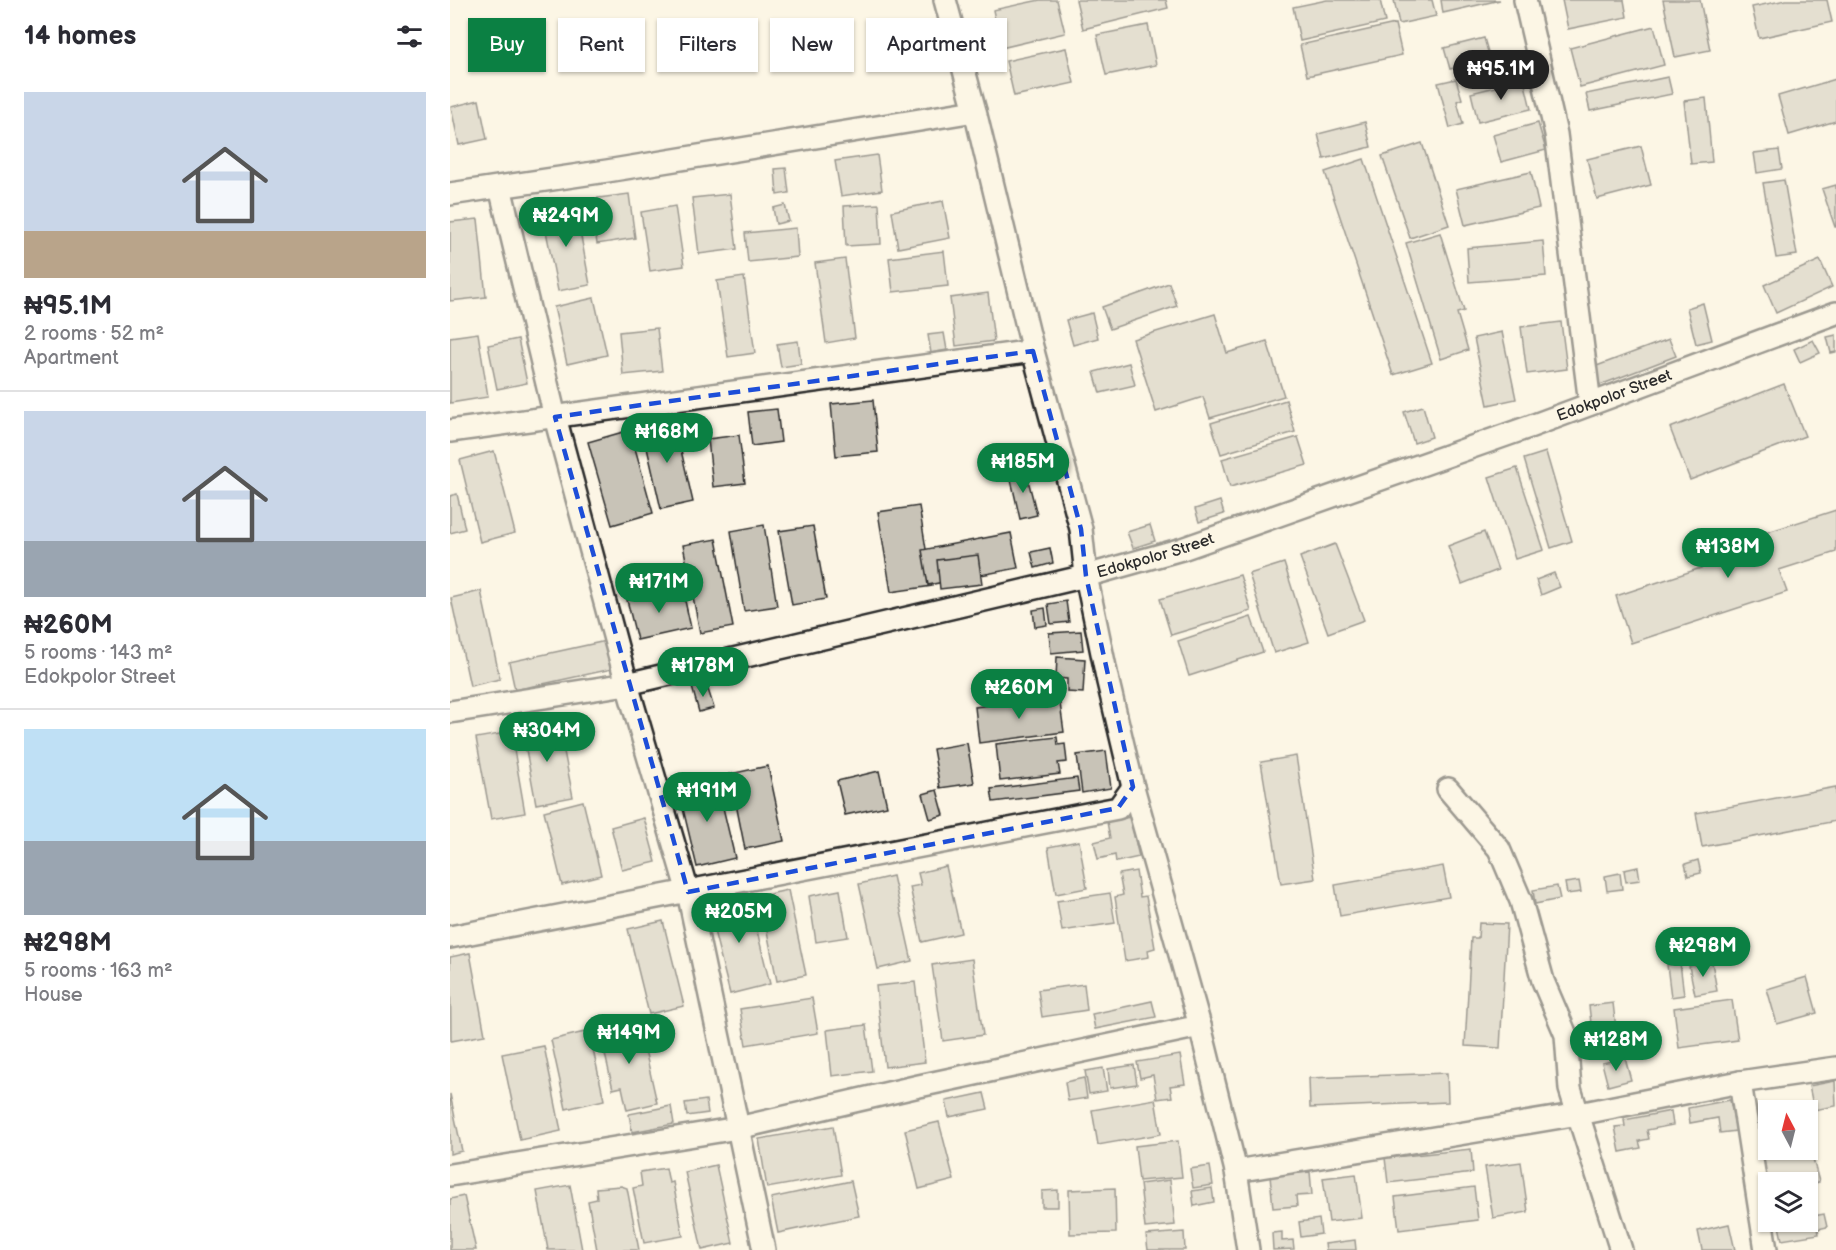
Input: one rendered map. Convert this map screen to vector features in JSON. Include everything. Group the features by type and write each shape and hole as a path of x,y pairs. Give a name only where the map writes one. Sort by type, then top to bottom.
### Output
{"street":[{"path":"945,0 975,111 1033,351 1081,529 1086,576 1108,682 1133,787 1200,1026 1236,1171 1248,1250"},
{"path":"1526,0 1556,134 1590,404"},
{"path":"450,195 975,111"},
{"path":"500,187 555,417 627,684 688,892 764,1250"},
{"name":"Edokpolor Street","path":"450,712 627,684 1086,576 1182,549 1590,404 1836,313"},
{"path":"450,431 1033,351"},
{"path":"450,937 1118,808 1133,787"},
{"path":"1448,789 1499,849 1521,901 1543,981 1566,1035 1570,1089 1621,1250"},
{"path":"450,1175 738,1128 919,1086 1200,1026"},
{"path":"1236,1171 1579,1114 1740,1082 1836,1068"},
{"path":"1740,1082 1766,1250"}],"highlighted area":[{"path":"1033,351 1081,529 1086,576 1133,787 1118,808 688,892 555,417"}],"building":[{"path":"1040,0 1057,0 1065,33 1007,47 1007,18 995,18 993,10"},
{"path":"1076,0 1166,0 1168,8 1083,29"},
{"path":"1327,0 1380,0 1385,22 1300,41 1293,7"},
{"path":"1394,0 1432,0 1436,16 1399,24"},
{"path":"1441,0 1500,0 1443,13"},
{"path":"1562,0 1624,0 1627,17 1568,29"},
{"path":"1663,0 1700,0 1710,50 1675,57"},
{"path":"1786,0 1827,0 1832,22 1759,38 1752,7"},
{"path":"1395,24 1402,55 1307,76 1300,45"},
{"path":"1148,25 1156,65 1106,75 1097,35"},
{"path":"1654,26 1664,65 1580,87 1570,48"},
{"path":"1484,38 1490,59 1450,69 1444,48"},
{"path":"1066,48 1074,83 1014,96 1007,61"},
{"path":"1668,77 1672,94 1590,111 1586,94"},
{"path":"1456,79 1462,99 1457,101 1463,124 1450,128 1438,83"},
{"path":"1836,79 1836,121 1789,135 1778,96"},
{"path":"1524,80 1531,109 1478,122 1471,93"},
{"path":"1706,98 1712,162 1691,164 1684,101"},
{"path":"479,100 487,139 459,145 451,107"},
{"path":"1365,122 1371,147 1324,159 1318,134"},
{"path":"1538,123 1546,150 1501,162 1493,135"},
{"path":"1422,143 1449,225 1410,238 1382,156"},
{"path":"1641,146 1651,185 1597,199 1587,159"},
{"path":"1779,150 1782,169 1757,173 1754,153"},
{"path":"877,155 882,190 841,196 835,161"},
{"path":"1364,159 1432,363 1393,375 1325,172"},
{"path":"786,168 789,193 777,195 775,169"},
{"path":"1531,172 1539,208 1465,225 1456,189"},
{"path":"1784,180 1797,255 1776,258 1763,183"},
{"path":"1836,185 1836,227 1835,227 1822,189"},
{"path":"629,194 635,238 597,244 591,199"},
{"path":"730,194 737,249 699,254 692,198"},
{"path":"943,201 950,238 898,248 892,211"},
{"path":"575,204 590,285 558,291 542,211"},
{"path":"879,204 881,244 846,246 844,206"},
{"path":"785,205 789,221 776,224 773,208"},
{"path":"675,206 684,266 650,271 641,212"},
{"path":"478,219 486,297 450,301 450,222"},
{"path":"796,228 798,257 748,262 745,233"},
{"path":"1440,233 1464,311 1457,313 1468,350 1441,359 1406,243"},
{"path":"1543,241 1546,276 1469,282 1467,248"},
{"path":"944,251 948,286 893,292 889,258"},
{"path":"845,259 855,338 826,343 815,263"},
{"path":"1820,260 1832,287 1776,313 1764,285"},
{"path":"744,277 755,353 728,357 717,281"},
{"path":"1169,283 1177,306 1110,329 1102,307"},
{"path":"988,293 994,341 956,346 950,298"},
{"path":"594,298 607,355 567,364 554,307"},
{"path":"1703,303 1712,340 1696,344 1687,308"},
{"path":"1092,313 1098,338 1073,345 1066,320"},
{"path":"1215,314 1227,353 1267,341 1284,396 1210,418 1203,397 1156,412 1133,339"},
{"path":"1561,322 1567,369 1527,374 1521,327"},
{"path":"657,328 662,371 623,375 619,332"},
{"path":"1502,332 1516,399 1488,405 1474,338"},
{"path":"478,333 488,397 450,403 450,337"},
{"path":"944,333 947,350 931,353 928,335"},
{"path":"1836,335 1836,352 1831,353 1827,337"},
{"path":"518,339 527,383 497,389 488,345"},
{"path":"1669,339 1676,356 1600,385 1594,367"},
{"path":"1813,340 1820,353 1800,362 1794,349"},
{"path":"798,341 801,364 781,367 777,344"},
{"path":"1129,363 1135,385 1100,393 1094,372"},
{"path":"1784,384 1805,436 1690,480 1670,428"},
{"path":"873,400 878,452 836,456 831,404"},
{"path":"1286,400 1295,432 1221,454 1211,423"},
{"path":"1423,406 1432,437 1414,443 1404,412"},
{"path":"777,409 781,442 752,446 748,412"},
{"path":"674,420 693,502 661,509 642,426"},
{"path":"630,430 653,513 612,525 588,442"},
{"path":"739,435 745,483 713,487 708,439"},
{"path":"1298,437 1307,465 1230,487 1222,459"},
{"path":"494,451 515,533 480,542 460,460"},
{"path":"1546,452 1572,541 1551,548 1524,459"},
{"path":"1025,468 1037,515 1020,519 1009,471"},
{"path":"1517,468 1544,550 1515,559 1489,477"},
{"path":"457,494 465,529 450,533 450,496"},
{"path":"1220,501 1224,514 1199,522 1195,509"},
{"path":"919,506 932,586 891,592 878,512"},
{"path":"1836,510 1836,552 1779,570 1787,592 1631,643 1616,596 1716,563 1712,550"},
{"path":"764,525 777,606 744,611 731,531"},
{"path":"1150,525 1155,541 1133,548 1127,532"},
{"path":"813,526 826,599 792,605 779,531"},
{"path":"1484,532 1498,570 1462,584 1448,546"},
{"path":"1011,533 1018,568 928,585 922,550"},
{"path":"716,539 733,627 700,633 683,545"},
{"path":"1335,544 1364,620 1328,633 1300,557"},
{"path":"1050,548 1053,563 1035,568 1031,552"},
{"path":"978,555 982,584 940,589 937,560"},
{"path":"1284,563 1309,642 1274,653 1249,574"},
{"path":"1554,573 1560,587 1541,595 1536,580"},
{"path":"1240,575 1251,611 1171,635 1160,599"},
{"path":"682,587 691,628 637,640 627,600"},
{"path":"481,591 500,679 470,686 451,598"},
{"path":"1066,601 1069,622 1051,624 1048,604"},
{"path":"1045,608 1047,625 1035,627 1033,610"},
{"path":"1251,617 1263,652 1189,676 1178,641"},
{"path":"1081,631 1083,650 1051,653 1049,633"},
{"path":"606,641 612,669 515,690 509,662"},
{"path":"1057,657 1085,659 1083,693 1067,692 1067,679 1056,678"},
{"path":"706,683 714,708 699,712 692,687"},
{"path":"1059,696 1064,732 979,743 975,707"},
{"path":"558,721 573,797 536,804 522,728"},
{"path":"511,732 525,813 491,819 476,738"},
{"path":"1057,737 1058,745 1065,744 1067,762 1058,763 1060,774 1000,781 996,744"},
{"path":"967,743 974,783 940,788 933,749"},
{"path":"1106,751 1111,788 1082,793 1077,755"},
{"path":"1296,756 1315,879 1281,884 1261,762"},
{"path":"768,766 784,841 745,849 730,774"},
{"path":"879,771 887,806 845,815 837,781"},
{"path":"716,778 735,858 697,867 678,788"},
{"path":"1077,778 1079,791 993,802 991,789"},
{"path":"1836,787 1836,821 1702,847 1696,813"},
{"path":"937,790 944,815 930,819 923,794"},
{"path":"583,801 601,875 562,885 544,811"},
{"path":"1130,817 1139,857 1116,862 1115,855 1098,859 1094,842 1110,838 1107,822"},
{"path":"644,818 656,862 622,870 611,827"},
{"path":"1079,841 1087,888 1056,894 1048,847"},
{"path":"1698,860 1701,873 1688,876 1685,864"},
{"path":"946,866 961,933 922,942 910,887 921,885 918,873"},
{"path":"1443,866 1449,897 1340,916 1335,885"},
{"path":"1638,867 1640,880 1626,882 1624,870"},
{"path":"1136,871 1140,897 1146,896 1155,948 1148,950 1149,957 1125,961 1115,897 1123,895 1119,874"},
{"path":"1620,873 1622,889 1607,891 1605,876"},
{"path":"893,876 912,961 878,969 859,884"},
{"path":"1579,881 1581,892 1567,894 1565,883"},
{"path":"1557,886 1560,899 1535,904 1533,890"},
{"path":"788,890 806,975 777,981 760,896"},
{"path":"840,890 848,937 816,942 809,896"},
{"path":"1110,893 1115,923 1062,931 1057,901"},
{"path":"748,894 770,984 730,994 707,903"},
{"path":"663,921 684,1006 649,1014 628,929"},
{"path":"1479,923 1507,924 1500,1048 1465,1046 1471,938 1478,938"},
{"path":"470,953 485,1035 451,1041 450,957"},
{"path":"972,959 983,1035 943,1041 932,965"},
{"path":"1712,962 1717,991 1695,995 1689,966"},
{"path":"1680,963 1684,995 1671,997 1667,965"},
{"path":"1807,977 1817,1013 1777,1024 1767,989"},
{"path":"915,982 925,1062 885,1067 876,986"},
{"path":"1084,984 1087,1010 1042,1017 1038,990"},
{"path":"812,998 818,1033 746,1045 740,1009"},
{"path":"1732,1000 1738,1040 1679,1048 1674,1008"},
{"path":"1152,1001 1156,1017 1095,1029 1092,1014"},
{"path":"1613,1003 1618,1046 1594,1049 1589,1006"},
{"path":"639,1023 657,1103 627,1110 622,1087 613,1089 600,1032"},
{"path":"866,1025 872,1071 832,1076 827,1030"},
{"path":"589,1031 604,1100 566,1109 551,1040"},
{"path":"544,1046 561,1131 520,1140 502,1054"},
{"path":"1180,1055 1185,1084 1170,1086 1172,1097 1157,1099 1153,1075 1140,1078 1137,1062"},
{"path":"1625,1058 1631,1080 1608,1086 1602,1063"},
{"path":"1134,1065 1137,1084 1110,1088 1108,1069"},
{"path":"1103,1068 1107,1091 1089,1094 1085,1071"},
{"path":"1447,1073 1448,1102 1310,1108 1309,1078"},
{"path":"1084,1078 1087,1098 1068,1101 1065,1082"},
{"path":"1835,1081 1836,1106 1818,1109 1818,1100 1812,1100 1809,1086"},
{"path":"984,1093 988,1109 949,1117 946,1101"},
{"path":"450,1094 462,1151 450,1154"},
{"path":"1155,1099 1161,1134 1098,1145 1092,1110"},
{"path":"706,1100 708,1113 687,1116 685,1103"},
{"path":"1730,1100 1736,1131 1720,1133 1718,1118 1690,1123 1688,1108"},
{"path":"671,1106 674,1124 632,1132 629,1114"},
{"path":"1671,1111 1673,1125 1647,1130 1649,1139 1639,1141 1641,1148 1620,1152 1615,1127 1625,1126 1624,1120"},
{"path":"939,1122 954,1180 919,1189 905,1130"},
{"path":"833,1126 841,1175 767,1188 759,1139"},
{"path":"1178,1141 1182,1177 1139,1181 1135,1146"},
{"path":"1471,1149 1473,1173 1388,1183 1385,1158"},
{"path":"1761,1160 1813,1160 1816,1172 1764,1172"},
{"path":"1521,1162 1528,1212 1493,1218 1485,1167"},
{"path":"716,1165 733,1243 702,1250 685,1172"},
{"path":"1210,1166 1213,1185 1193,1188 1190,1169"},
{"path":"666,1168 669,1183 673,1182 683,1236 644,1243 633,1188 642,1186 640,1172"},
{"path":"1310,1172 1312,1195 1296,1196 1297,1206 1273,1208 1270,1176"},
{"path":"1356,1174 1362,1218 1329,1222 1323,1178"},
{"path":"1170,1180 1175,1225 1145,1228 1140,1184"},
{"path":"851,1181 859,1216 778,1233 771,1198"},
{"path":"570,1185 582,1250 548,1250 537,1191"},
{"path":"621,1186 627,1188 639,1250 597,1250 588,1201 597,1199 596,1188"},
{"path":"1474,1187 1478,1220 1399,1230 1395,1197"},
{"path":"1115,1188 1116,1233 1070,1234 1069,1190"},
{"path":"1212,1188 1214,1202 1194,1206 1192,1191"},
{"path":"1058,1190 1058,1207 1042,1207 1042,1191"},
{"path":"464,1196 476,1250 450,1250 450,1199"},
{"path":"1824,1214 1827,1227 1818,1229 1818,1215"},
{"path":"1319,1219 1321,1234 1301,1237 1299,1222"},
{"path":"1729,1224 1735,1250 1702,1250 1698,1231"},
{"path":"1818,1229 1819,1234 1782,1240 1780,1232 1818,1232"},
{"path":"1184,1232 1185,1250 1148,1250 1146,1235"},
{"path":"1282,1232 1282,1241 1293,1240 1294,1249 1273,1250 1272,1233"},
{"path":"1355,1240 1356,1250 1326,1250 1325,1244"}]}
